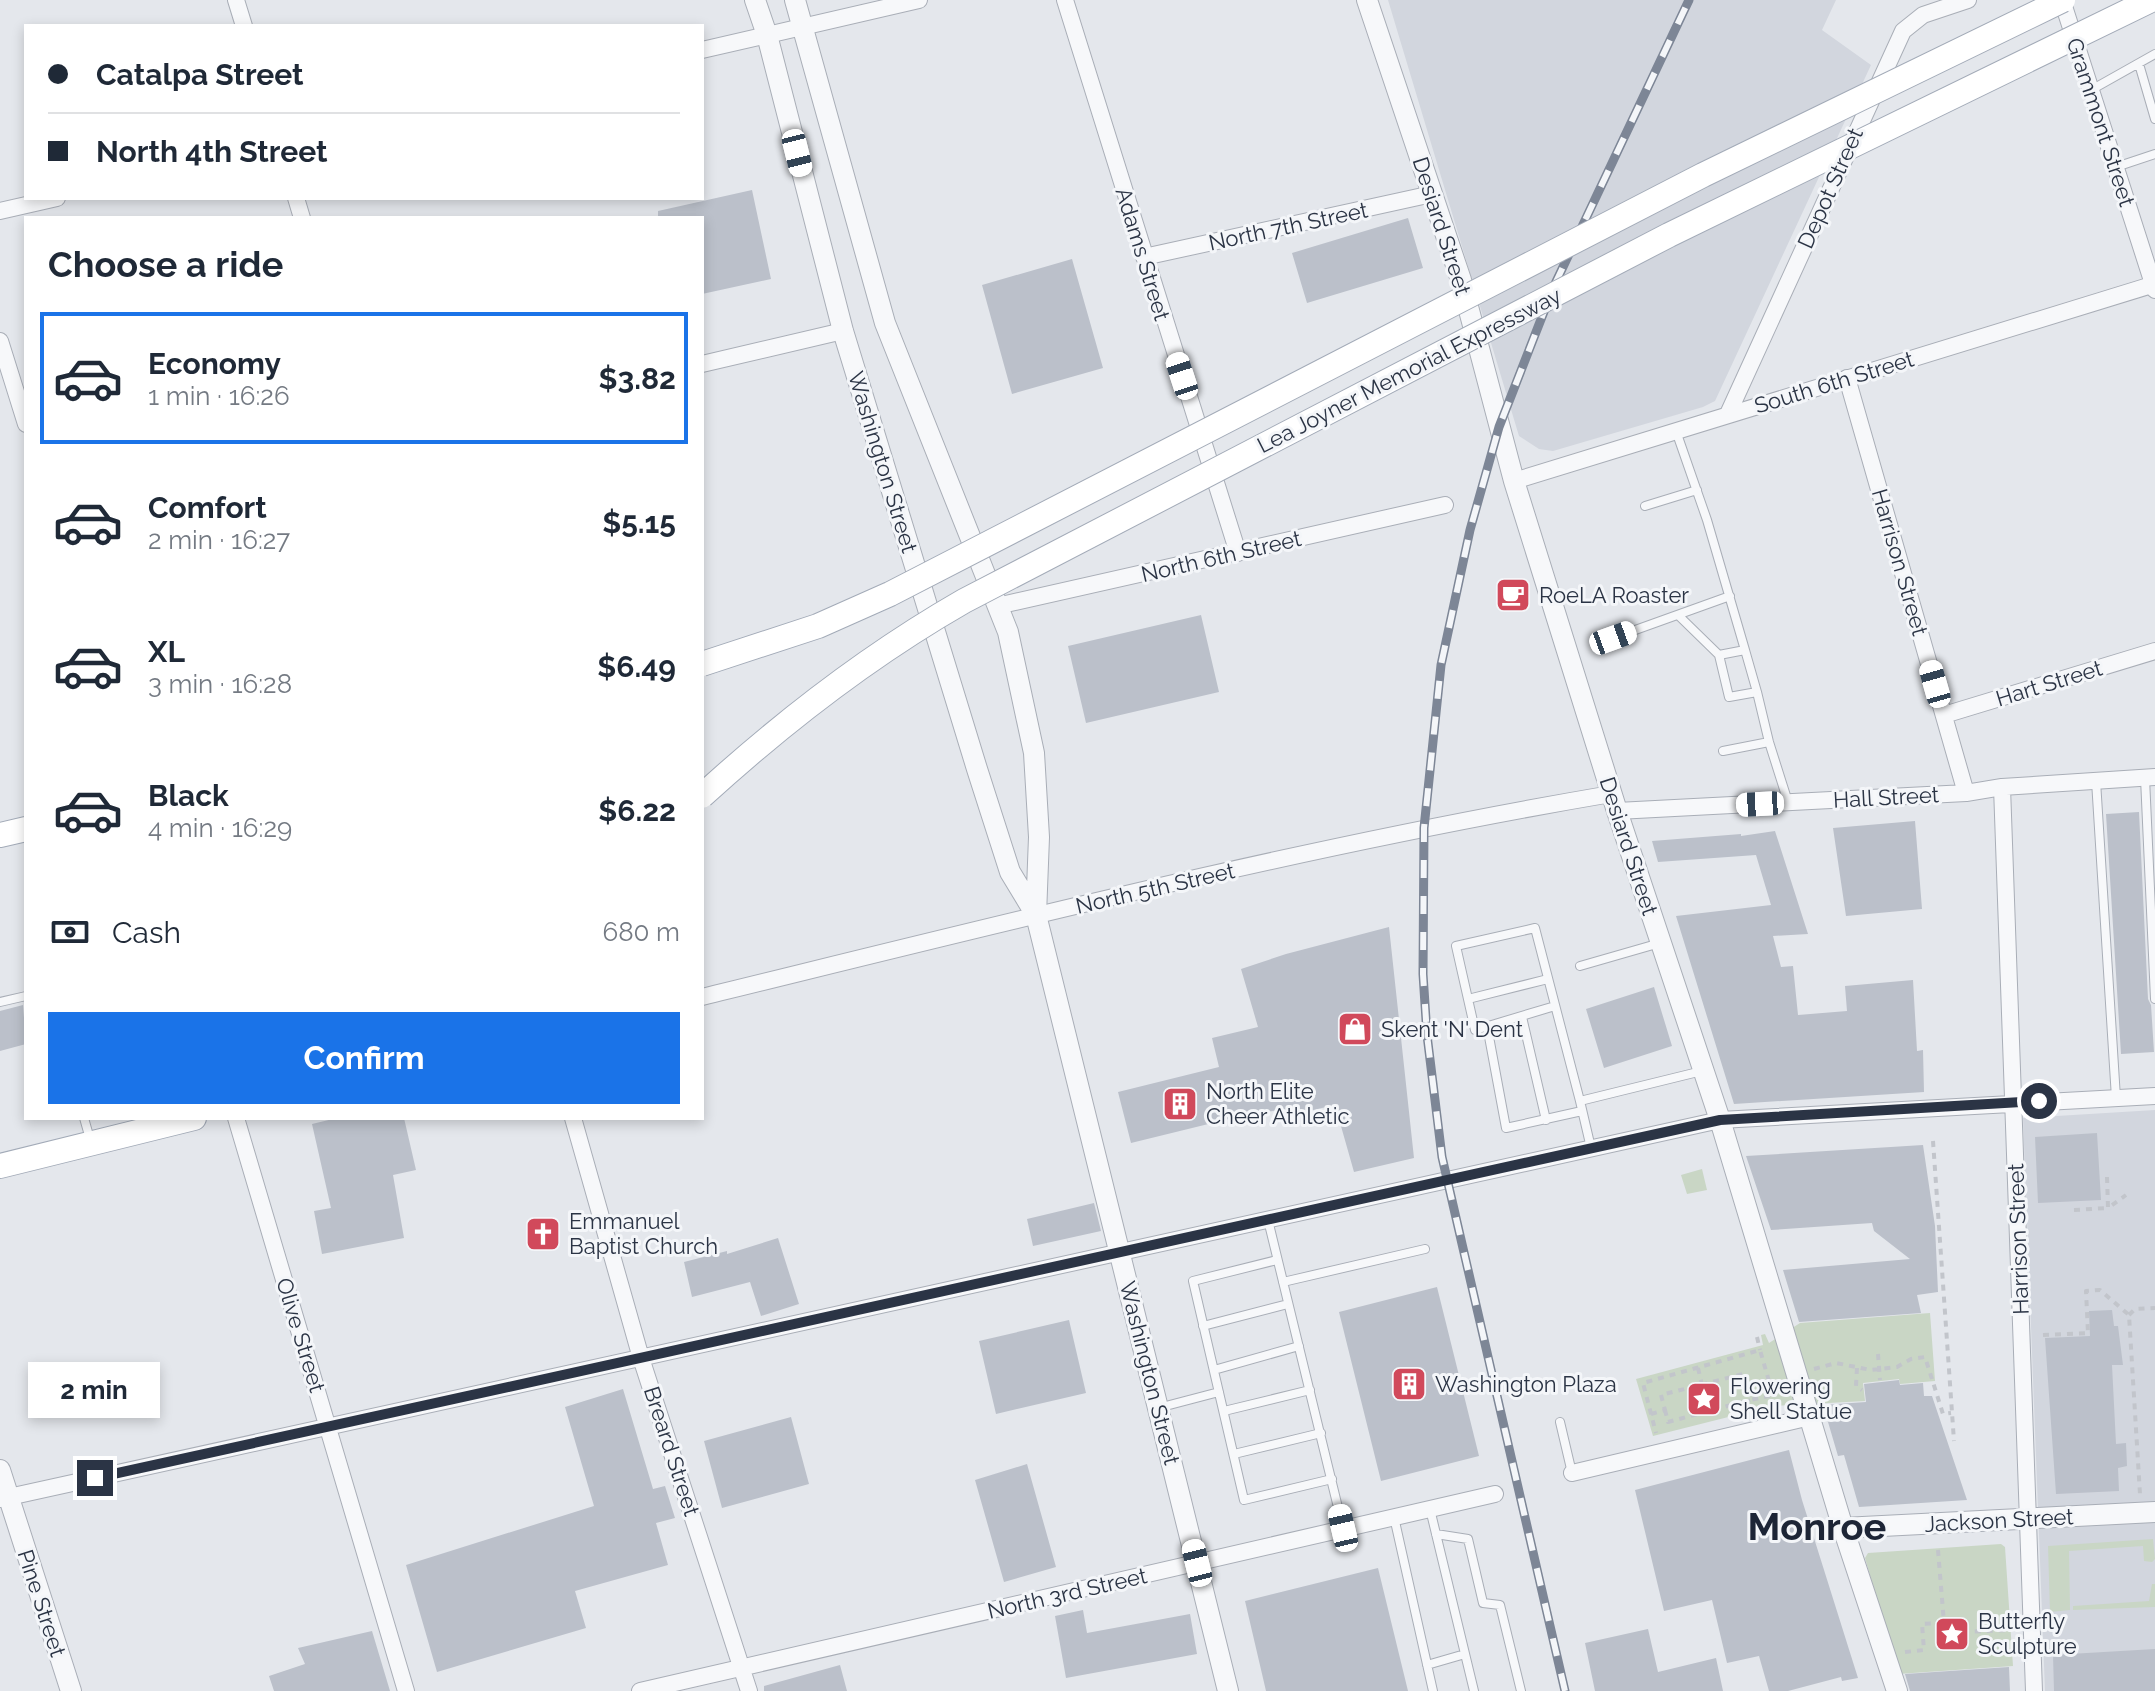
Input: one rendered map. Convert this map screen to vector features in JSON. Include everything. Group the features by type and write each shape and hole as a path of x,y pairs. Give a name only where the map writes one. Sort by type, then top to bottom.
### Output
{"main road":[{"name":"Lea Joyner Memorial Expressway","path":"704,663 818,626 890,594 1703,175 2062,0"},
{"name":"Lea Joyner Memorial Expressway","path":"704,794 798,712 842,679 907,634 964,601 1669,235 2151,0"},
{"path":"0,835 24,829"},
{"path":"0,1166 186,1120"}],"street":[{"path":"236,0 243,24"},
{"name":"Washington Street","path":"755,0 767,35 843,331 1010,872 1036,915"},
{"name":"Washington Street","path":"795,0 885,323 1008,632 1034,753 1039,837 1036,915 1228,1691"},
{"path":"704,50 919,0"},
{"name":"Adams Street","path":"1065,0 1238,553"},
{"name":"Desiard Street","path":"1367,0 1461,280 1514,481 1614,803 1720,1120 1843,1528 1897,1691"},
{"name":"Depot Street","path":"1728,414 1903,31 1923,15 1968,0"},
{"name":"Grammont Street","path":"2062,0 2154,286"},
{"name":"North 7th Street","path":"1144,257 1432,194"},
{"path":"0,211 48,200"},
{"name":"South 6th Street","path":"1514,481 2154,286"},
{"path":"704,364 843,331"},
{"path":"0,341 24,418"},
{"name":"Harrison Street","path":"1847,378 1966,793"},
{"name":"North 6th Street","path":"997,606 1445,505"},
{"name":"Hart Street","path":"1944,715 2155,651"},
{"name":"Hall Street","path":"1614,803 1788,802 1966,793 2002,787 2150,777"},
{"name":"Harrison Street","path":"2002,787 2034,1691"},
{"name":"North 5th Street","path":"704,997 1036,915 1462,820 1614,803"},
{"path":"4,1498 1720,1120 2155,1096"},
{"name":"Olive Street","path":"237,1120 406,1691"},
{"name":"Breard Street","path":"574,1120 641,1358 749,1691"},
{"path":"1572,1473 1810,1417"},
{"name":"Pine Street","path":"0,1470 4,1498 71,1691"},
{"name":"North 3rd Street","path":"640,1691 1495,1494"},
{"name":"Jackson Street","path":"1843,1528 2155,1512"}],"lane":[{"path":"2091,90 2155,54"},
{"path":"2139,64 2155,119"},
{"path":"2116,167 2155,154"},
{"path":"1676,430 1730,596 1788,802"},
{"path":"1645,506 1697,490"},
{"path":"1613,638 1730,596"},
{"path":"1678,615 1719,655 1729,697 1757,692"},
{"path":"1719,655 1745,650"},
{"path":"1723,751 1769,742"},
{"path":"2150,777 2155,999"},
{"path":"2096,781 2116,1098"},
{"path":"1555,1006 1475,1030 1456,946 1535,928 1580,1101 1591,1148"},
{"path":"1580,966 1661,943"},
{"path":"1468,999 1548,979"},
{"path":"0,1002 24,996"},
{"path":"1522,1017 1546,1120"},
{"path":"1487,1026 1506,1128 1582,1111"},
{"path":"1580,1101 1703,1070"},
{"path":"85,1120 91,1144"},
{"path":"1268,1220 1343,1528"},
{"path":"1283,1282 1425,1249"},
{"path":"1277,1260 1193,1281 1244,1500 1332,1479"},
{"path":"1203,1326 1288,1304"},
{"path":"1214,1370 1299,1346"},
{"path":"1224,1411 1310,1390"},
{"path":"1158,1408 1219,1392"},
{"path":"1560,1422 1572,1473"},
{"path":"1234,1454 1321,1433"},
{"path":"1430,1509 1474,1691"},
{"path":"1394,1517 1433,1691"},
{"path":"1436,1534 1468,1539 1483,1603 1500,1605 1521,1691"},
{"path":"1427,1665 1465,1654"}],"path":[{"path":"1933,1141 1954,1441"},
{"path":"2107,1177 2108,1208"},
{"path":"2074,1210 2108,1208 2126,1195"},
{"path":"2043,1335 2088,1333 2086,1291 2100,1290 2129,1315 2140,1494"},
{"path":"2129,1315 2135,1309 2155,1308"},
{"path":"1750,1400 1743,1374 1661,1395 1668,1422 1773,1395 1757,1337"},
{"path":"1656,1433 1643,1383 1760,1350"},
{"path":"1878,1354 1880,1380"},
{"path":"1814,1369 1836,1363 1866,1370 1880,1369 1897,1367 1911,1359 1925,1357 1943,1414 1951,1413"},
{"path":"1698,1368 1702,1385"},
{"path":"1857,1368 1856,1386 1862,1390"},
{"path":"1651,1414 1665,1410"},
{"path":"1938,1550 1943,1623"},
{"path":"1894,1653 1924,1650 1922,1624 1965,1622 1965,1632 2008,1630"}],"shaded area":[{"path":"1388,0 1836,0 1822,30 1871,65 1715,401 1553,451 1539,449 1519,436"},
{"path":"2155,1110 2155,1691 2045,1691 2023,1118"}],"green space":[{"path":"1702,1169 1707,1190 1687,1194 1681,1175"},
{"path":"1930,1313 1935,1381 1900,1384 1899,1379 1863,1383 1865,1401 1772,1406 1653,1436 1636,1379 1763,1345 1761,1335 1765,1334 1769,1343 1800,1323"},
{"path":"2153,1539 2155,1559 2152,1562 2144,1561 2143,1546 2069,1551 2070,1610 2050,1612 2048,1546"},
{"path":"2001,1544 2005,1547 2013,1666 1898,1674 1865,1558 1868,1553"},
{"path":"2152,1584 2155,1584 2155,1607 2073,1610 2073,1606 2149,1601"}],"building":[{"path":"752,190 771,279 704,294 704,216 658,216 658,211"},
{"path":"1408,218 1423,268 1307,303 1292,253"},
{"path":"1072,259 1103,368 1012,394 982,285"},
{"path":"1201,615 1219,692 1086,723 1068,646"},
{"path":"2139,812 2148,999 2154,1052 2121,1054 2106,814"},
{"path":"1915,821 1922,909 1846,916 1833,828"},
{"path":"1775,831 1808,934 1773,936 1781,967 1793,966 1798,1015 1847,1011 1845,986 1913,980 1917,1051 1923,1050 1924,1092 1734,1104 1676,916 1771,905 1756,855 1658,862 1652,841"},
{"path":"1389,927 1414,1158 1354,1172 1335,1105 1287,1116 1285,1109 1241,1116 1131,1143 1118,1092 1219,1067 1212,1038 1258,1027 1241,969"},
{"path":"1654,987 1672,1046 1604,1068 1586,1009"},
{"path":"23,1005 24,1045 0,1051 0,1011"},
{"path":"329,1120 404,1120 416,1170 393,1175 404,1238 322,1254 314,1211 331,1208 312,1124"},
{"path":"2097,1133 2101,1200 2038,1203 2035,1137"},
{"path":"1923,1145 1935,1226 1938,1292 1917,1295 1921,1313 1799,1322 1783,1270 1910,1259 1874,1231 1872,1223 1771,1230 1746,1156"},
{"path":"1094,1203 1101,1231 1033,1246 1027,1219"},
{"path":"778,1238 799,1304 761,1316 750,1282 692,1297 684,1262 727,1251 727,1254"},
{"name":"Washington Plaza","path":"1437,1287 1479,1456 1381,1481 1339,1312"},
{"path":"2112,1310 2114,1326 2118,1326 2123,1365 2112,1365 2116,1444 2126,1443 2127,1466 2118,1468 2119,1491 2056,1494 2045,1338 2090,1336 2089,1311"},
{"path":"1069,1320 1086,1393 996,1414 979,1341"},
{"path":"1899,1380 1900,1385 1923,1383 1924,1396 1932,1396 1967,1500 1859,1507 1844,1455 1838,1456 1823,1405 1866,1402 1864,1384"},
{"path":"623,1389 653,1489 665,1486 675,1518 656,1523 668,1565 575,1591 586,1628 437,1672 406,1565 594,1506 565,1407"},
{"path":"791,1417 809,1484 722,1508 704,1441"},
{"path":"1789,1450 1858,1678 1842,1681 1841,1677 1788,1691 1769,1691 1759,1656 1727,1663 1712,1600 1664,1611 1635,1490"},
{"path":"1027,1464 1056,1567 1004,1582 975,1480"},
{"path":"1378,1568 1408,1691 1266,1691 1245,1601"},
{"path":"1083,1610 1087,1633 1190,1614 1197,1654 1066,1678 1055,1616"},
{"path":"1648,1629 1658,1672 1716,1658 1723,1691 1595,1691 1585,1643"},
{"path":"372,1631 390,1691 274,1691 269,1676 305,1664 298,1648"},
{"path":"2155,1649 2155,1691 2054,1691 2053,1655"},
{"path":"840,1665 847,1691 764,1691 764,1686"},
{"path":"2009,1667 2010,1691 1910,1691 1905,1674"}],"railway":[{"path":"1565,1691 1442,1157 1423,974 1424,828 1441,665 1470,530 1499,427 1554,286 1689,0"}],"place":[{"name":"RoeLA Roaster","path":"1513,595"},
{"name":"Skent 'N' Dent","path":"1355,1029"},
{"name":"North Elite Cheer Athletic","path":"1180,1104"},
{"name":"Emmanuel Baptist Church","path":"543,1234"},
{"name":"Washington Plaza","path":"1409,1384"},
{"name":"Flowering Shell Statue","path":"1704,1399"},
{"name":"Butterfly Sculpture","path":"1952,1634"}],"district":[{"name":"Monroe","path":"1817,1527"}],"route":[{"path":"95,1478 1720,1120 2039,1101"}]}
